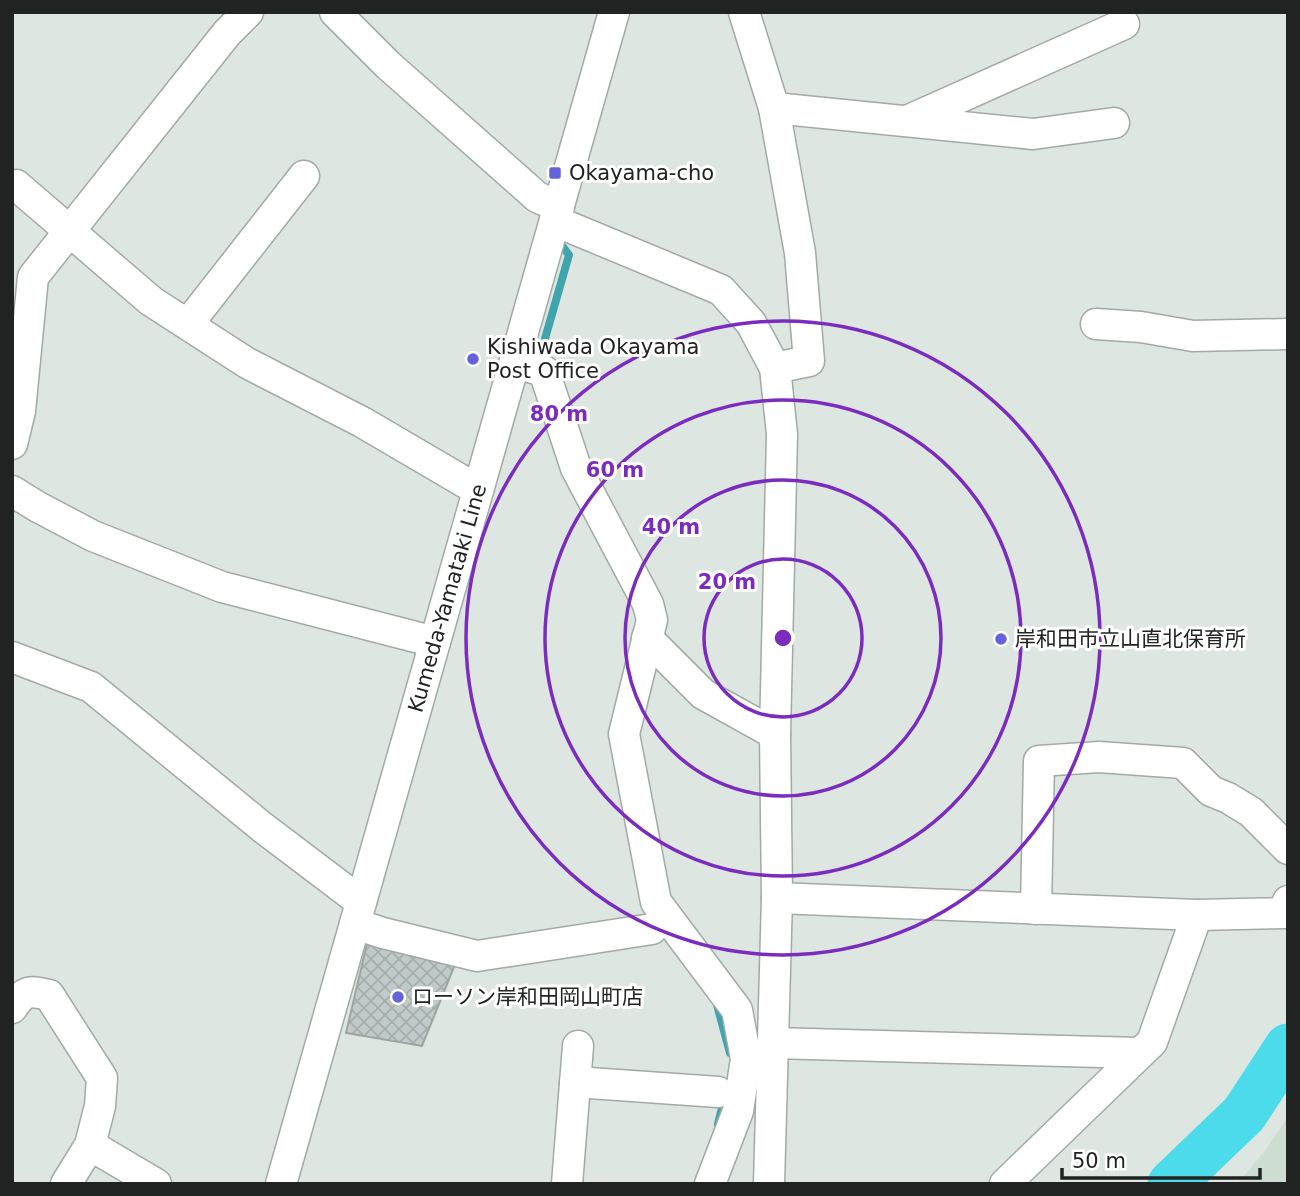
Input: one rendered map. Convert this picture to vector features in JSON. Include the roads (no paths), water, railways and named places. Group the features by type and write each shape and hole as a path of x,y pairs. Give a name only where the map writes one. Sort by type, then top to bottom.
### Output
{"street":[{"path":"12,444 20,411 33,277 227,33 248,12"},
{"path":"335,12 388,65 537,197 555,223 721,290 751,323 775,368 782,434 775,734 777,898 769,1184"},
{"name":"Kumeda-Yamataki Line","path":"281,1184 478,490 530,367 555,223 614,12"},
{"path":"744,12 774,108 800,253 809,361 775,368"},
{"path":"907,121 1124,23"},
{"path":"774,108 1032,134 1114,123"},
{"path":"188,324 303,176"},
{"path":"12,186 16,185 151,301 247,363 362,422 478,490"},
{"path":"1096,324 1193,335 1288,334"},
{"path":"530,367 576,468 648,604 652,620 624,734 656,902 737,1010 746,1059 738,1111 710,1184"},
{"path":"12,491 93,536 222,587 435,642"},
{"path":"648,638 703,694 775,734"},
{"path":"12,657 91,687 262,827 358,913 477,956 652,929"},
{"path":"1036,909 1039,761 1099,757 1183,763 1211,792 1228,798 1251,812 1288,849"},
{"path":"777,898 1197,915 1285,914 1288,901"},
{"path":"1005,1184 1152,1042 1197,915"},
{"path":"12,1008 21,996 30,992 49,995 102,1078 100,1106 90,1145 66,1184"},
{"path":"773,1044 1139,1054"},
{"path":"567,1184 578,1046"},
{"path":"575,1082 718,1092"},
{"path":"90,1145 156,1184"}],"waterway":[{"path":"538,363 569,255 558,240"},
{"path":"716,1001 730,1053"},
{"path":"1171,1184 1244,1114 1288,1047"},
{"path":"718,1124 725,1096"}],"place":[{"name":"Okayama-cho","path":"555,173"},
{"name":"Kishiwada Okayama Post Office","path":"473,359"},
{"name":"岸和田市立山直北保育所","path":"1001,639"},
{"name":"ローソン岸和田岡山町店","path":"398,997"}]}
